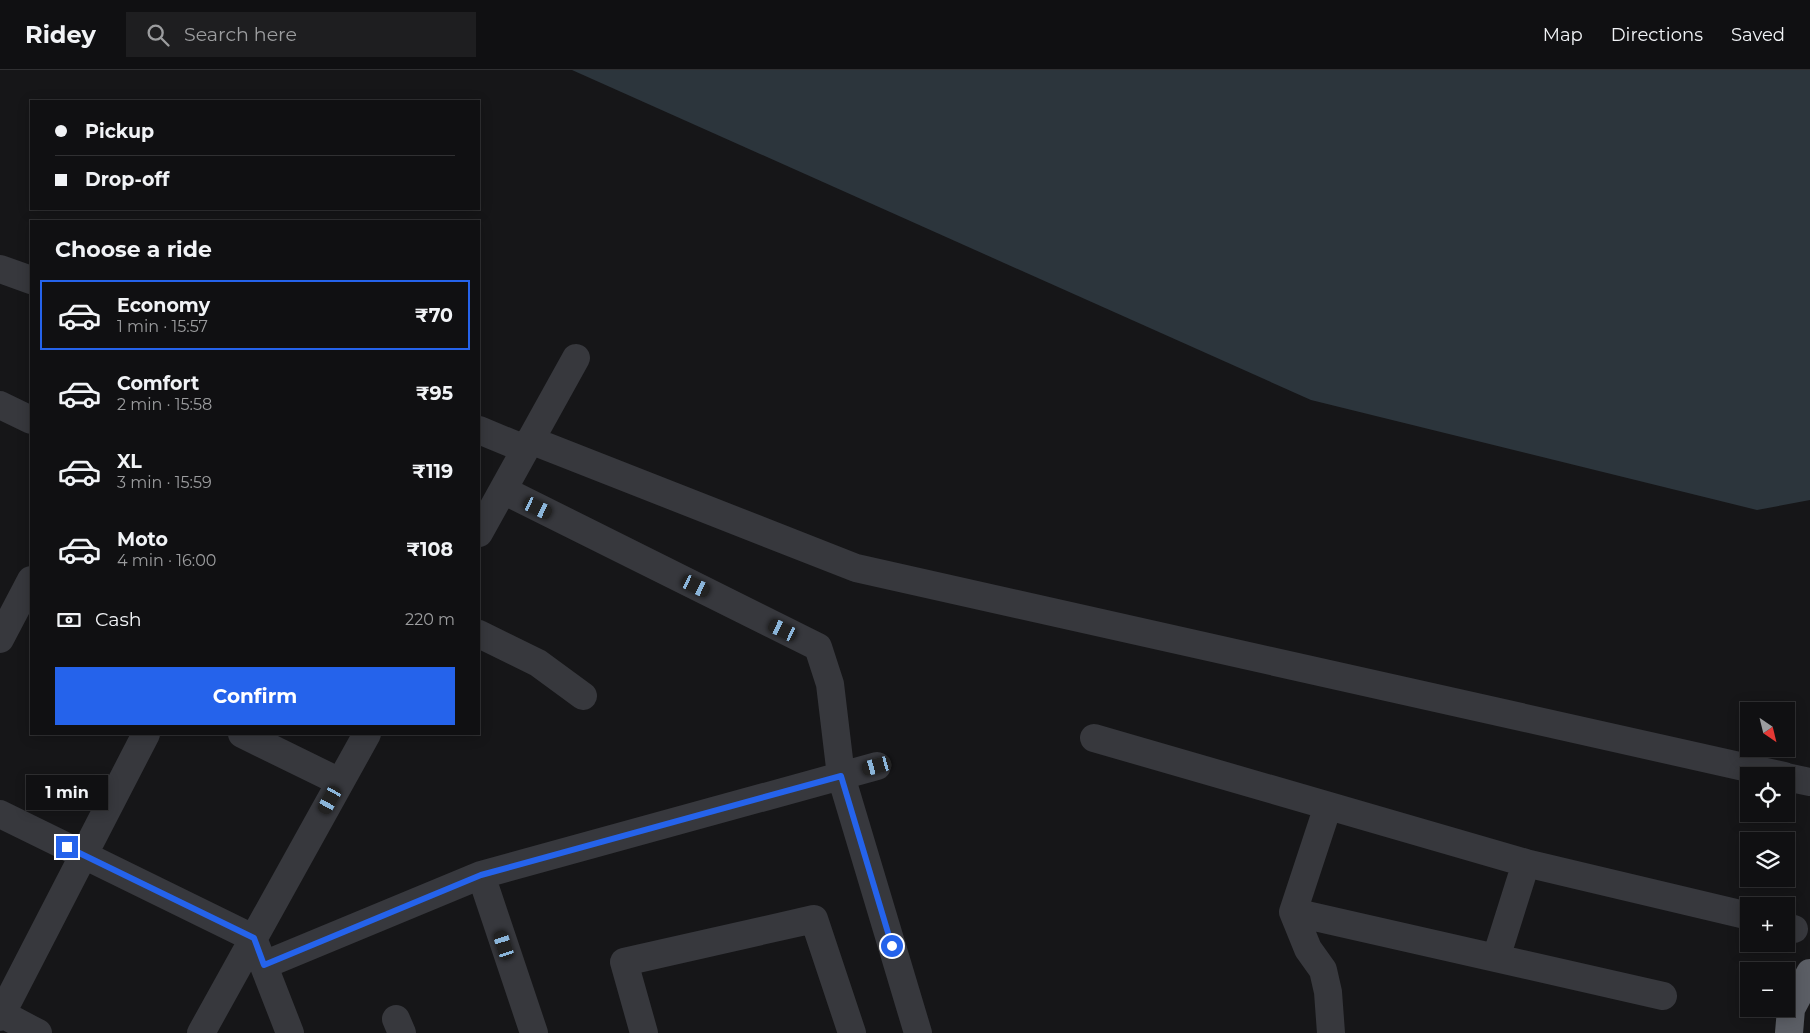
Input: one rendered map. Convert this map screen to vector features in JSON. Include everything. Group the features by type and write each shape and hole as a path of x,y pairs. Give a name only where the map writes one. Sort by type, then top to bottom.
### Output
{"highway":[{"path":"1789,1033 1791,1009 1810,972"}],"street":[{"path":"0,269 30,280"},
{"path":"480,531 576,358"},
{"path":"0,405 30,420"},
{"path":"480,430 528,444 856,568 1745,767"},
{"path":"502,490 818,647 830,684 841,776 918,1033"},
{"path":"10,625 30,582"},
{"path":"480,634 538,663 584,696"},
{"path":"38,1033 1,1015 145,735"},
{"path":"244,735 340,782"},
{"path":"201,1033 366,735"},
{"path":"1094,738 1526,863 1740,914"},
{"path":"264,965 481,875 877,766"},
{"path":"1795,778 1810,782"},
{"path":"1328,806 1293,912 1308,948 1323,970 1328,992 1331,1033"},
{"path":"0,814 254,938 290,1033"},
{"path":"1496,958 1526,863"},
{"path":"481,875 534,1033"},
{"path":"1293,912 1663,996"},
{"path":"644,1033 624,962 814,919 852,1033"}],"shaded area":[{"path":"572,70 1810,70 1810,500 1757,510 1311,400"}],"route":[{"path":"67,847 254,938 264,965 481,875 841,776 892,946"}]}
